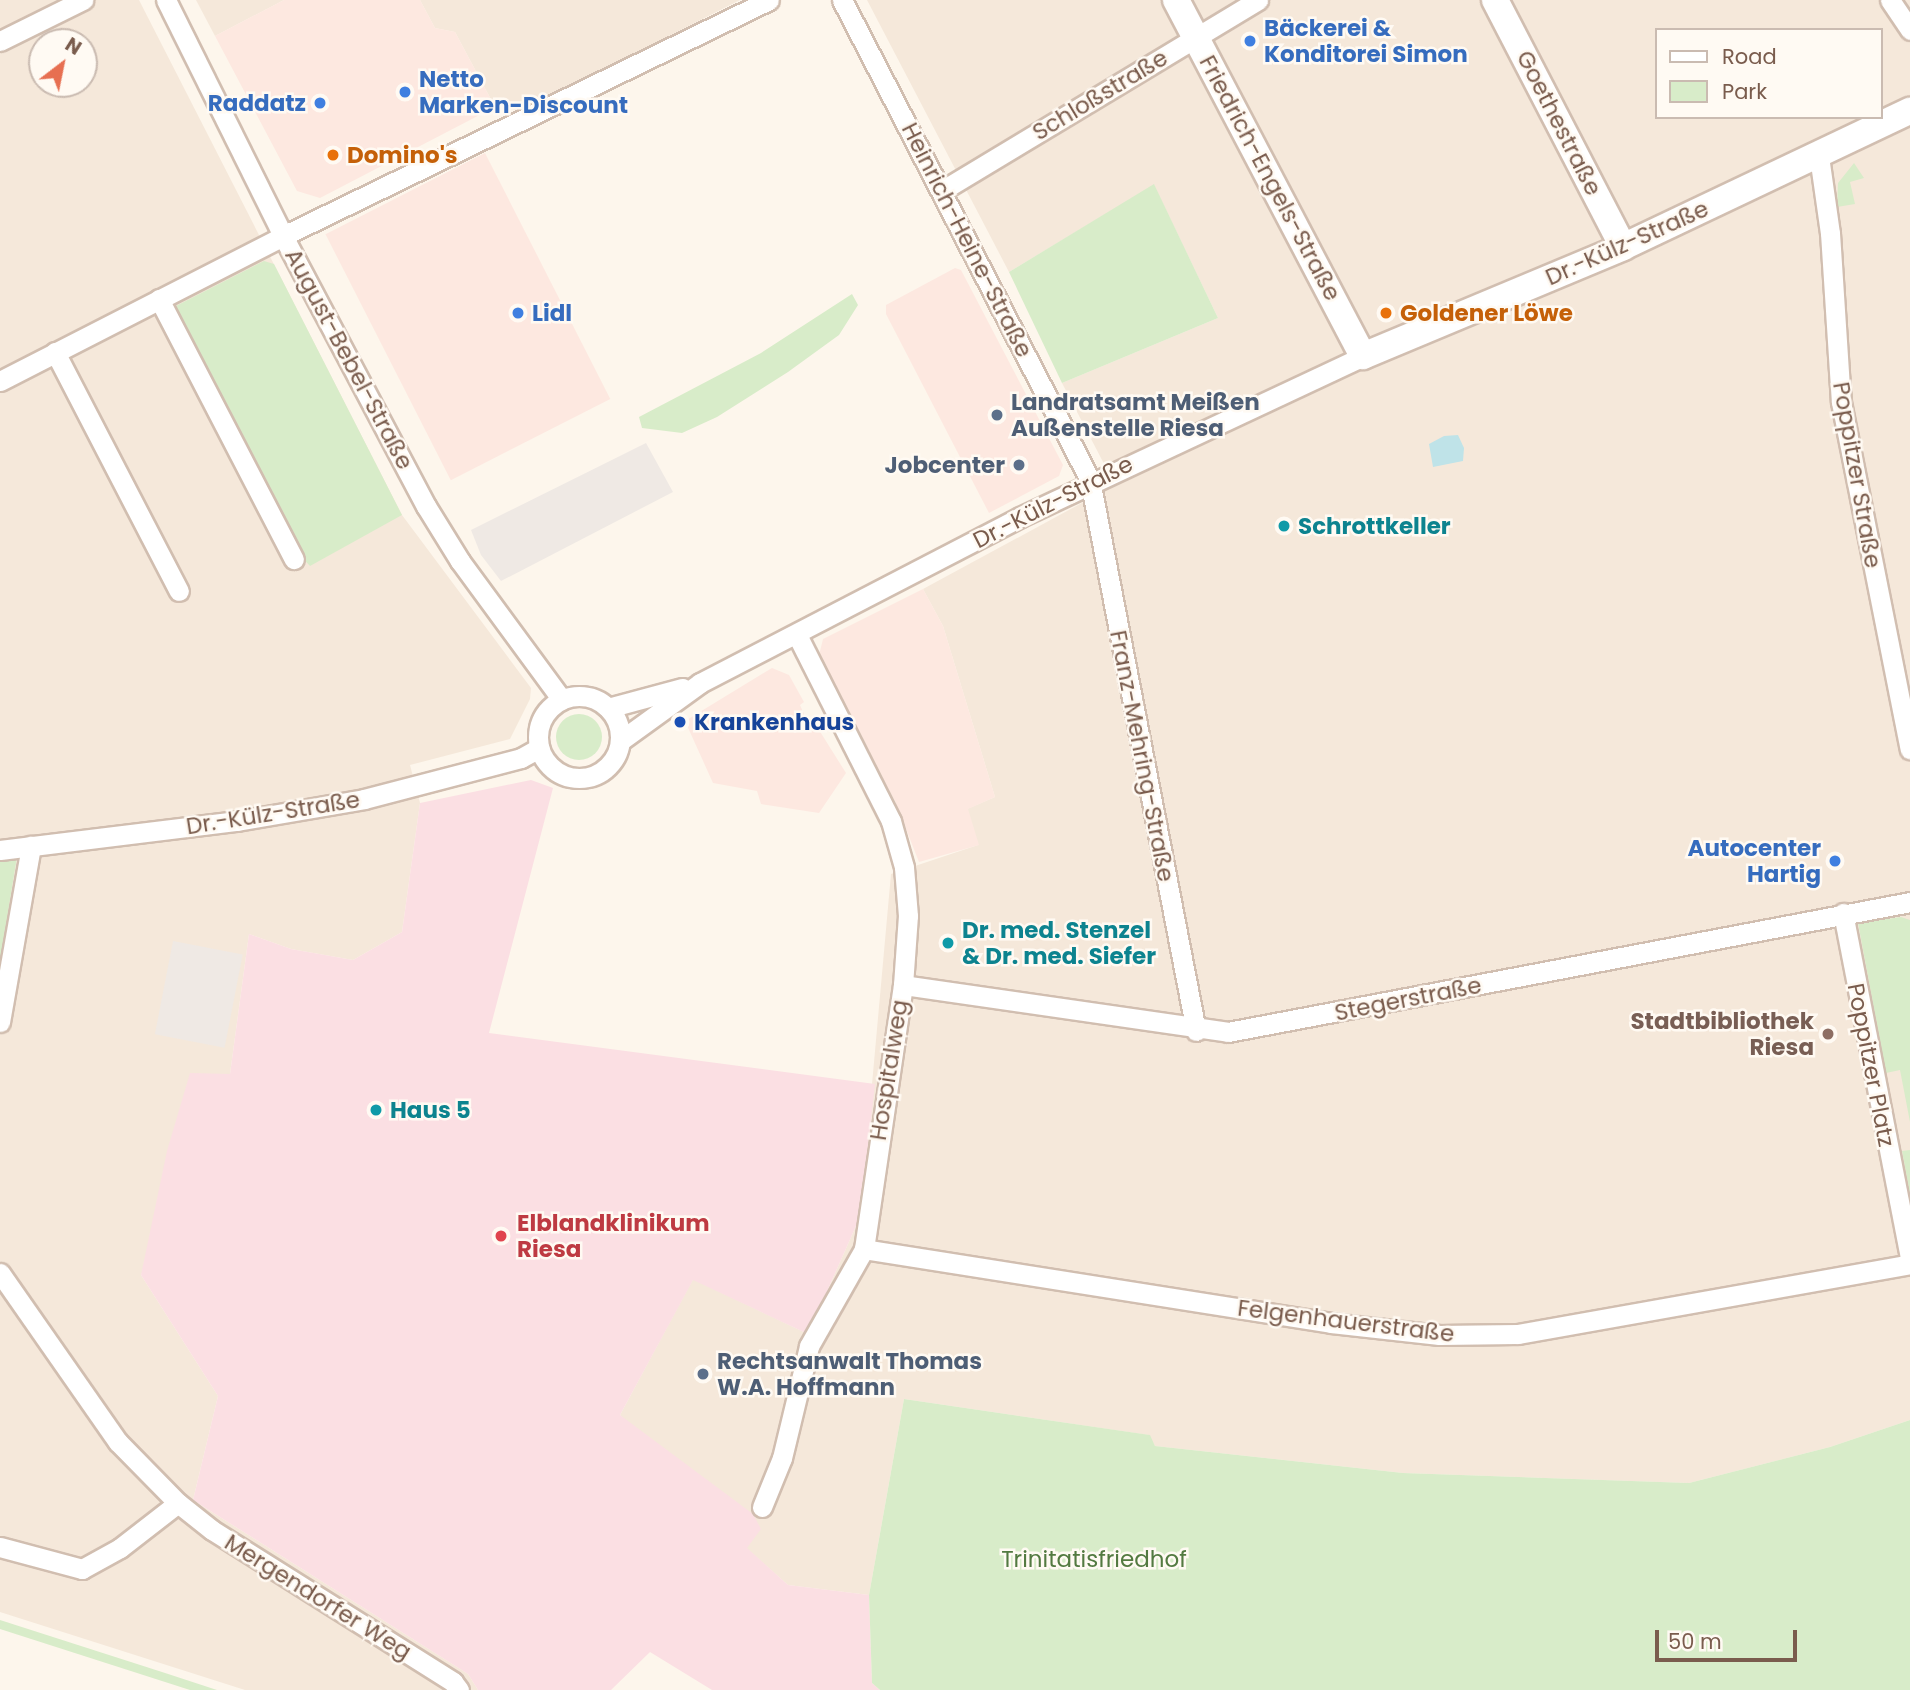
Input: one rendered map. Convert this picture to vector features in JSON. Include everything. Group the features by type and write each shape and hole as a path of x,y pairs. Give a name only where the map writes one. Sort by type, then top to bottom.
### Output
{"main road":[{"name":"Friedrich-Engels-Straße","path":"1176,0 1363,356"},
{"name":"Goethestraße","path":"1495,0 1623,247"},
{"name":"Dr.-Külz-Straße","path":"1363,356 1623,247 1910,111"}],"street":[{"path":"0,41 83,0"},
{"name":"August-Bebel-Straße","path":"166,0 284,236 426,506 460,561 562,699"},
{"path":"0,381 284,236 769,0"},
{"name":"Heinrich-Heine-Straße","path":"842,0 943,190 1090,480"},
{"name":"Schloßstraße","path":"943,190 1258,0"},
{"path":"1890,0 1910,30"},
{"name":"Poppitzer Straße","path":"1819,156 1830,233 1841,402 1910,749"},
{"path":"159,299 295,559"},
{"path":"55,352 179,591"},
{"name":"Dr.-Külz-Straße","path":"620,741 700,683 797,635 1090,480 1363,356"},
{"name":"Franz-Mehring-Straße","path":"1090,480 1196,1031"},
{"name":"Hospitalweg","path":"762,1507 782,1458 809,1346 864,1249 903,985 908,916 904,867 891,821 797,635"},
{"name":"Dr.-Külz-Straße","path":"608,708 700,683"},
{"path":"586,697 608,708 620,741 611,764 590,777 578,778 554,770 539,748 542,720 562,699 586,697"},
{"name":"Dr.-Külz-Straße","path":"0,850 237,821 363,799 521,758 539,748"},
{"path":"0,1022 31,846"},
{"name":"Stegerstraße","path":"903,985 1196,1031 1255,1028 1910,902"},
{"name":"Poppitzer Platz","path":"1843,913 1910,1258"},
{"name":"Felgenhauerstraße","path":"864,1249 1331,1324 1450,1335 1518,1334 1910,1264"},
{"name":"Mergendorfer Weg","path":"0,1273 118,1442 178,1503 212,1530 453,1682 459,1690"},
{"path":"0,1547 82,1569 120,1548 178,1503"}],"shaded area":[{"path":"0,0 139,0 402,515 531,688 530,699 510,739 410,765 420,803 402,932 353,960 291,949 249,934 230,1074 141,1275 218,1396 193,1500 468,1674 478,1690 245,1690 0,1612"},
{"path":"196,0 284,0 215,36"},
{"path":"284,0 420,0 435,28 455,32 495,107 320,198 297,191 215,36"},
{"path":"420,0 740,0 521,111 495,107 455,32 435,28"},
{"path":"867,0 1910,0 1910,1420 1830,1447 1689,1483 1403,1473 1155,1446 1149,1435 904,1399 869,1595 788,1585 746,1548 620,1415 693,1279 808,1334 860,1217 891,874 978,845 967,809 995,797 943,626 923,589 1115,485 1062,383 1218,318 1154,185 1009,272"},
{"path":"485,153 610,399 451,480 326,234"},
{"path":"955,268 961,270 1063,465 1059,476 989,513 886,314 886,305"},
{"path":"646,443 673,492 501,581 481,555 471,530"},
{"path":"923,589 943,626 995,797 968,809 979,845 919,862 895,801 818,659 823,639"},
{"path":"772,668 789,675 804,702 800,705 808,723 814,722 846,773 819,813 761,804 757,791 713,783 685,721"},
{"name":"Elblandklinikum Riesa","path":"531,780 553,788 489,1033 875,1084 860,1217 808,1334 693,1280 620,1415 753,1514 761,1529 747,1548 788,1585 869,1595 872,1683 880,1690 712,1690 650,1652 611,1690 478,1690 468,1674 193,1500 218,1396 141,1275 167,1151 190,1073 230,1074 249,934 291,949 353,960 402,932 420,803"},
{"path":"173,941 243,955 225,1048 155,1034"}],"green space":[{"path":"1854,163 1864,178 1850,182 1855,204 1837,207 1838,183"},
{"path":"1154,184 1218,318 1062,383 1009,272"},
{"path":"264,261 274,264 402,515 310,566 294,549 172,308"},
{"path":"852,294 858,305 839,335 788,372 717,417 682,433 642,428 639,417 761,353"},
{"path":"579,714 588,715 595,721 601,728 601,746 595,753 588,759 579,760 570,759 563,753 557,746 556,737 557,728 563,721 570,715"},
{"path":"17,857 0,961 0,859"},
{"path":"1901,917 1910,920 1910,1122 1900,1070 1886,1073 1858,923"},
{"path":"1910,1150 1910,1194 1902,1151"},
{"name":"Trinitatisfriedhof","path":"904,1399 1150,1435 1155,1446 1403,1473 1689,1483 1830,1447 1910,1420 1910,1690 880,1690 872,1683 869,1595"},
{"path":"0,1620 217,1690 190,1690 0,1629"}],"water":[{"path":"1458,435 1464,448 1463,461 1433,467 1429,444 1444,436"}],"place":[{"name":"Bäckerei & Konditorei Simon","path":"1250,41"},
{"name":"Netto Marken-Discount","path":"405,92"},
{"name":"Raddatz","path":"320,103"},
{"name":"Domino's","path":"333,155"},
{"name":"Lidl","path":"518,313"},
{"name":"Goldener Löwe","path":"1386,313"},
{"name":"Landratsamt Meißen Außenstelle Riesa","path":"997,415"},
{"name":"Jobcenter","path":"1019,465"},
{"name":"Schrottkeller","path":"1284,526"},
{"name":"Krankenhaus","path":"680,722"},
{"name":"Autocenter Hartig","path":"1835,861"},
{"name":"Dr. med. Stenzel & Dr. med. Siefer","path":"948,943"},
{"name":"Stadtbibliothek Riesa","path":"1828,1034"},
{"name":"Haus 5","path":"376,1110"},
{"name":"Elblandklinikum Riesa","path":"501,1236"},
{"name":"Rechtsanwalt Thomas W.A. Hoffmann","path":"703,1374"}]}
